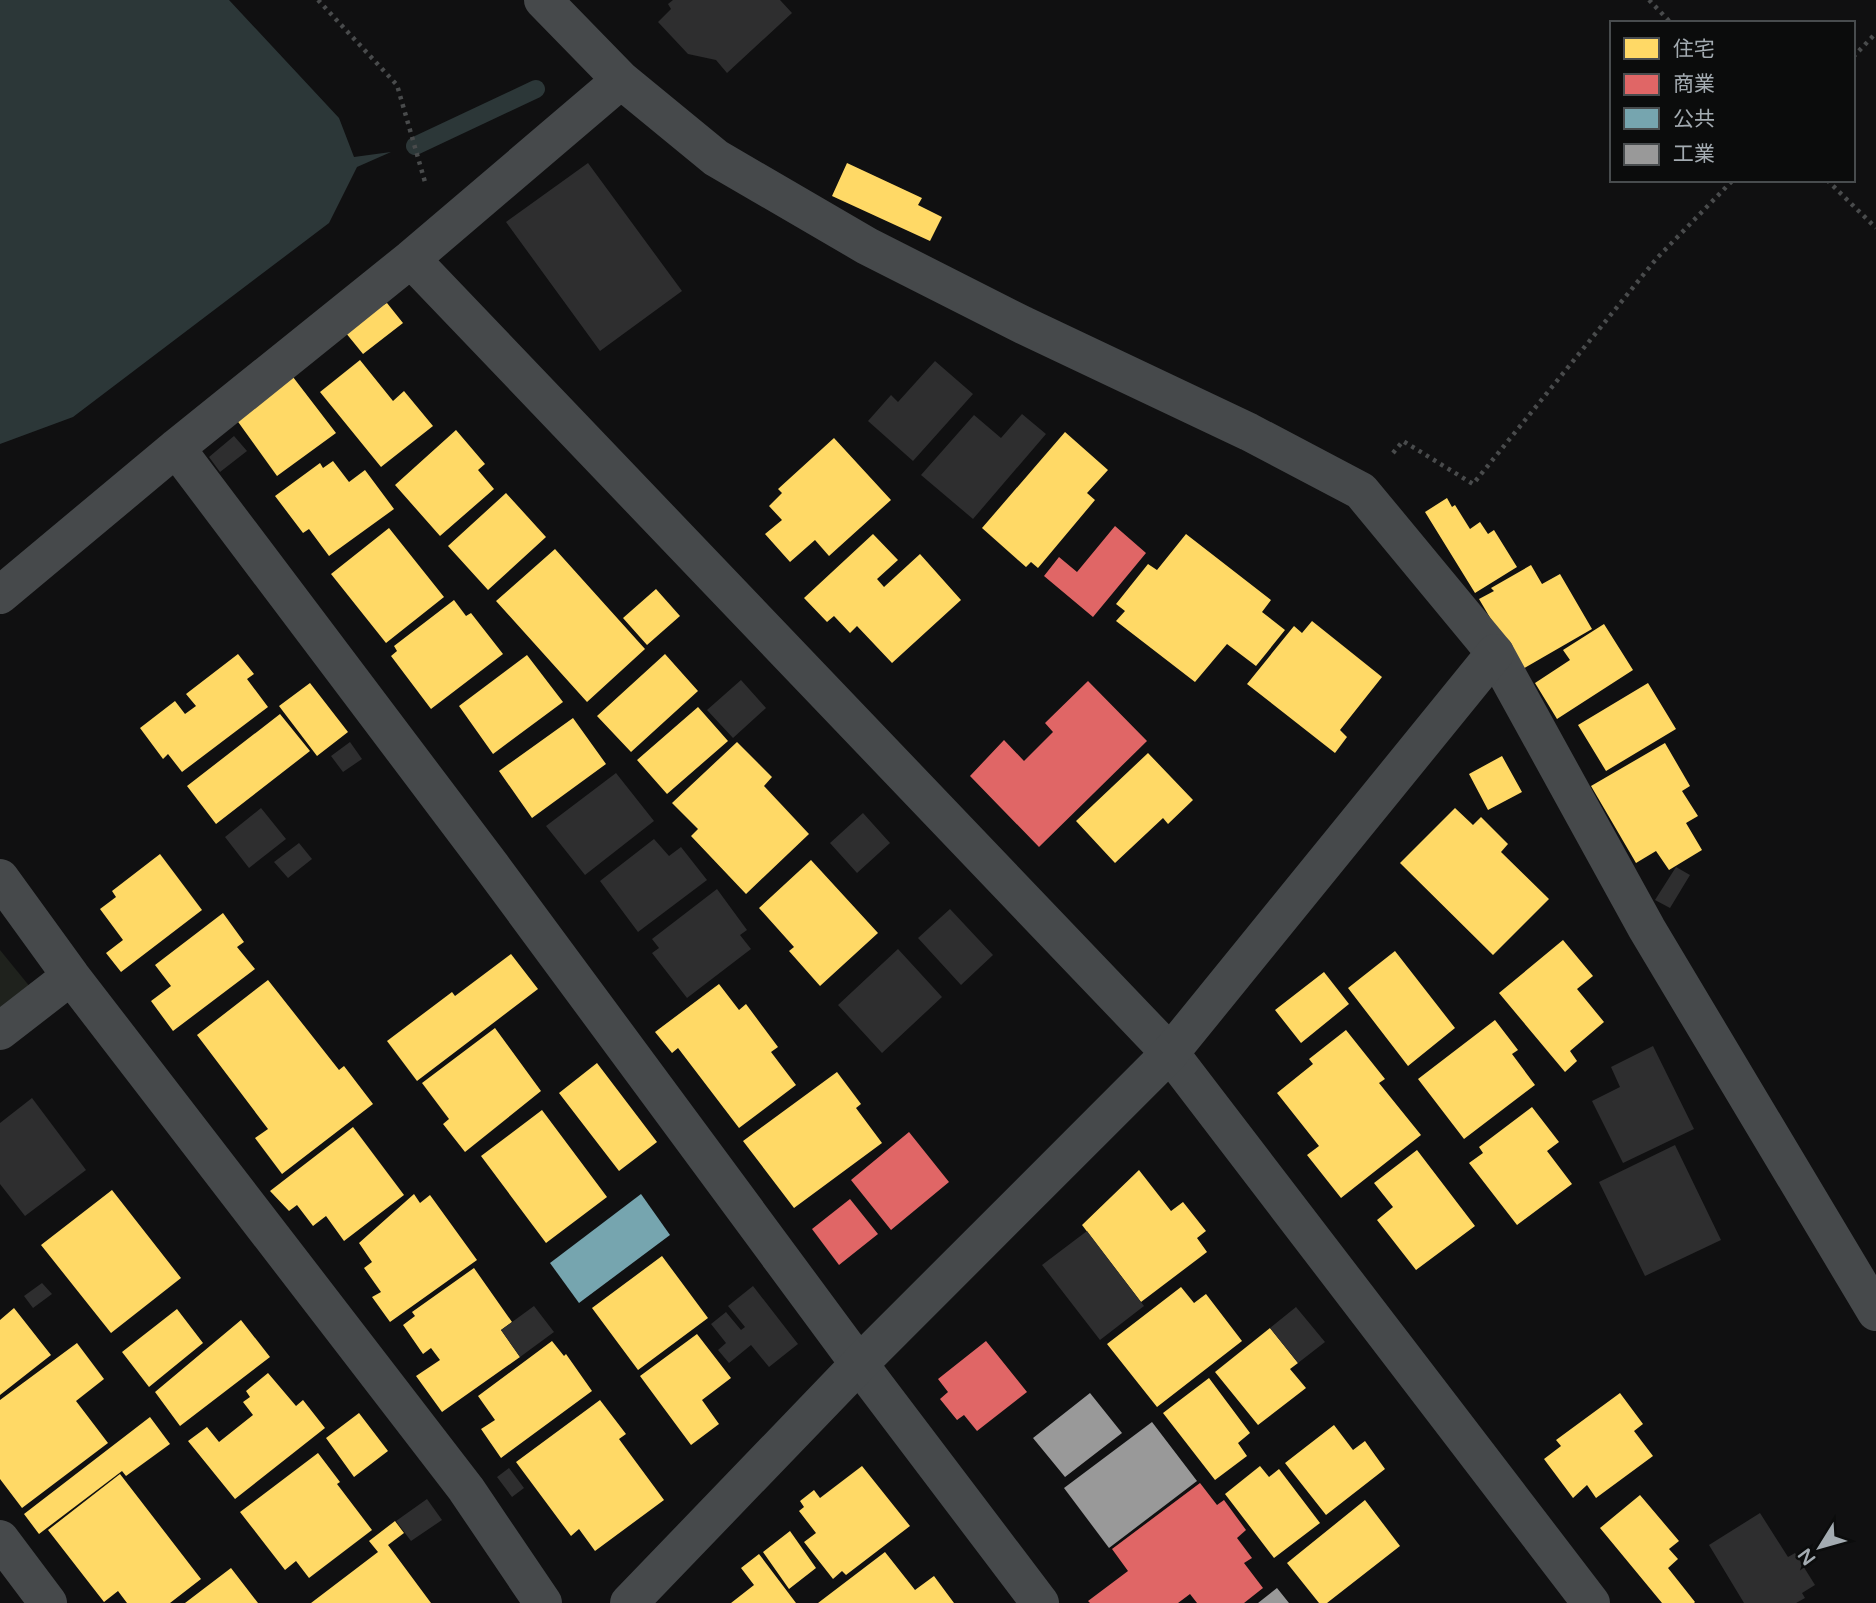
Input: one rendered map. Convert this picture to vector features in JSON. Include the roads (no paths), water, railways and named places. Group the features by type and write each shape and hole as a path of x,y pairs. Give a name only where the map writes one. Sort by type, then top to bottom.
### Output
{"street":[{"path":"543,0 621,80 716,158 867,246 1023,325 1249,432 1361,491 1495,653 1647,929 1876,1312"},
{"path":"0,595 176,448 411,259 621,80"},
{"path":"411,259 1170,1053 1591,1603"},
{"path":"176,448 1040,1603"},
{"path":"629,1603 859,1364 1170,1053 1495,653"},
{"path":"0,878 71,976 466,1489 543,1603"},
{"path":"0,1031 71,976"},
{"path":"0,1539 48,1603"}],"waterway":[{"path":"415,146 536,89"}]}
